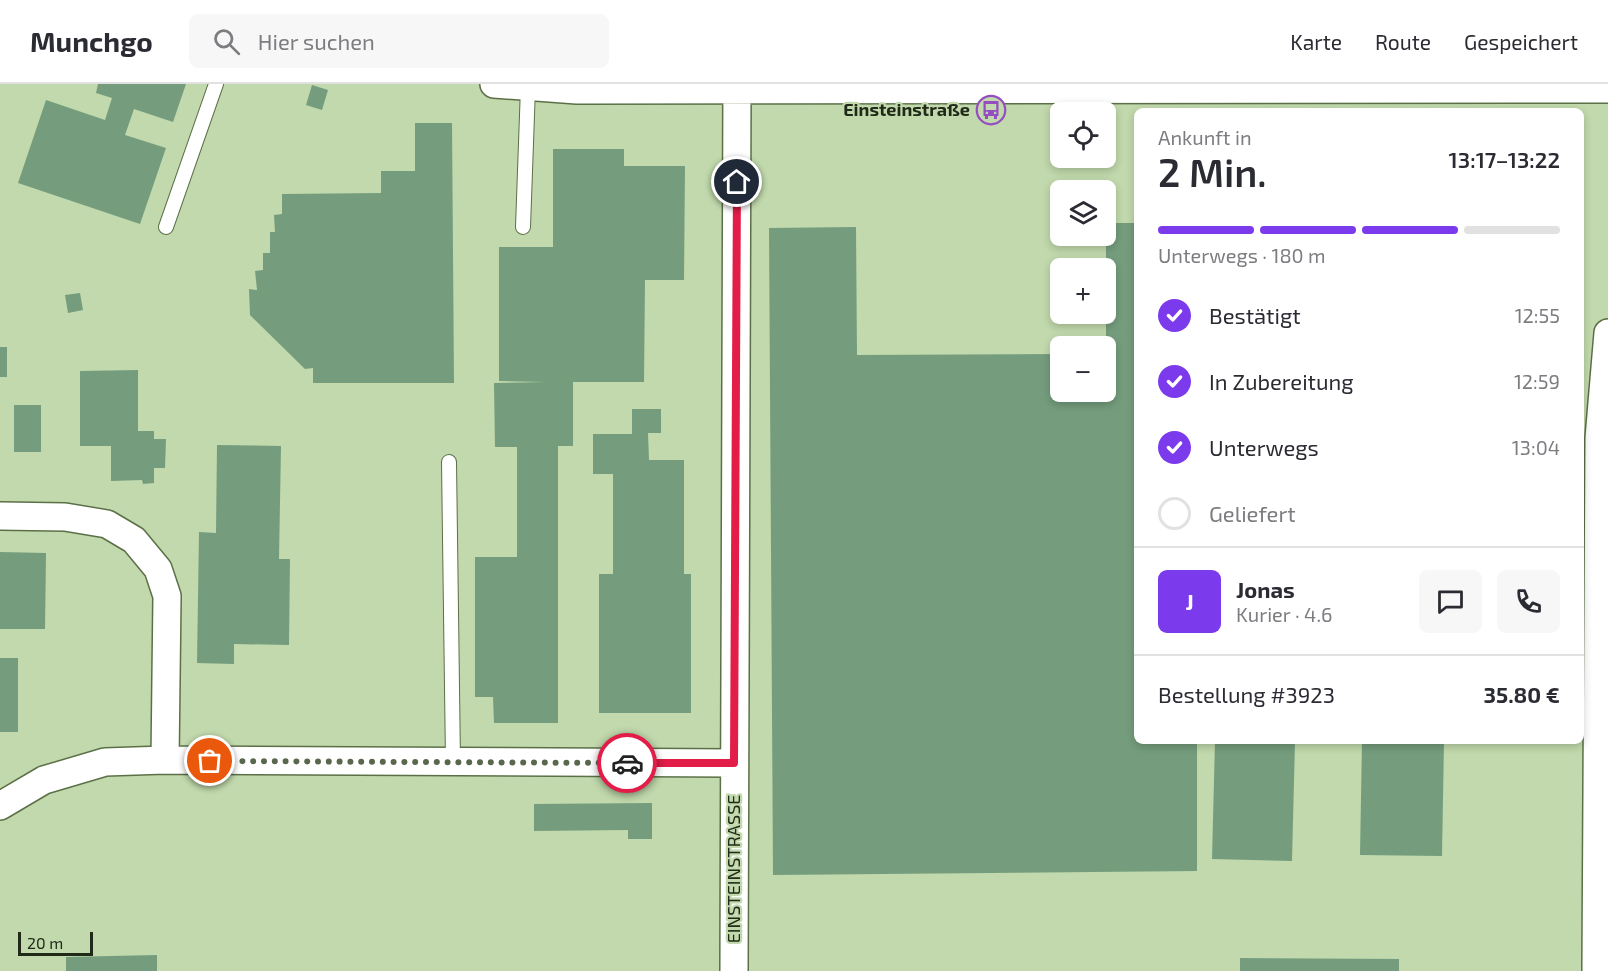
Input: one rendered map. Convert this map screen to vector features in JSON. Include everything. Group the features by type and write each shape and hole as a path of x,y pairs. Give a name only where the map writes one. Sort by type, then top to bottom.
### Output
{"street":[{"path":"494,84 577,90 926,86 1608,89"},
{"name":"EINSTEINSTRASSE","path":"734,971 737,87"},
{"path":"1596,971 1599,450 1608,333"},
{"path":"0,516 65,517 107,524 134,540 158,569 167,596 165,760"},
{"path":"0,806 44,780 105,762 165,760 734,763"}],"lane":[{"path":"166,227 216,84"},
{"path":"523,227 528,87"},
{"path":"449,462 453,762"}],"building":[{"path":"98,84 186,84 173,122 134,109 125,135 166,148 140,224 18,183 46,100 105,120 112,98 96,93"},
{"path":"312,85 328,90 322,110 306,105"},
{"path":"415,123 452,123 454,383 313,383 313,368 305,369 250,315 249,289 257,290 255,271 263,270 263,253 270,253 270,232 275,232 274,215 282,214 282,194 381,193 381,171 415,171"},
{"path":"553,149 624,149 624,166 685,166 684,280 645,280 644,382 573,382 573,446 558,446 558,723 494,723 493,697 475,697 475,557 517,557 517,447 495,447 494,383 545,382 499,381 499,247 553,247"},
{"path":"1116,223 1134,223 1134,744 1197,744 1197,871 773,875 769,228 856,227 857,355 1050,354 1050,402 1116,402 1116,336 1106,336 1106,324 1116,324 1116,258 1106,258 1106,246 1116,246"},
{"path":"80,293 83,310 68,313 65,295"},
{"path":"0,347 7,347 7,377 0,377"},
{"path":"138,370 138,431 154,431 154,439 166,439 165,468 154,468 154,483 143,484 142,480 111,481 111,446 80,446 80,371"},
{"path":"14,405 41,405 41,452 14,452"},
{"path":"632,409 661,409 661,433 648,433 649,460 684,460 684,574 691,574 691,713 599,713 599,574 613,574 613,474 593,474 593,434 632,434"},
{"path":"217,445 281,446 279,559 290,559 289,645 234,644 234,664 197,663 199,532 216,533"},
{"path":"0,552 46,553 45,629 0,629"},
{"path":"0,658 18,658 18,732 0,732"},
{"path":"1215,744 1295,744 1292,861 1212,859"},
{"path":"1362,744 1444,744 1442,856 1360,855"},
{"path":"652,803 652,839 628,839 628,830 534,831 534,804"},
{"path":"157,955 157,971 66,971 66,957"},
{"path":"1240,958 1399,959 1399,971 1240,971"}],"way so far":[{"path":"210,761 627,763"}],"place":[{"name":"Einsteinstraße","path":"991,110"}],"route":[{"path":"627,763 734,763 737,182"}]}
